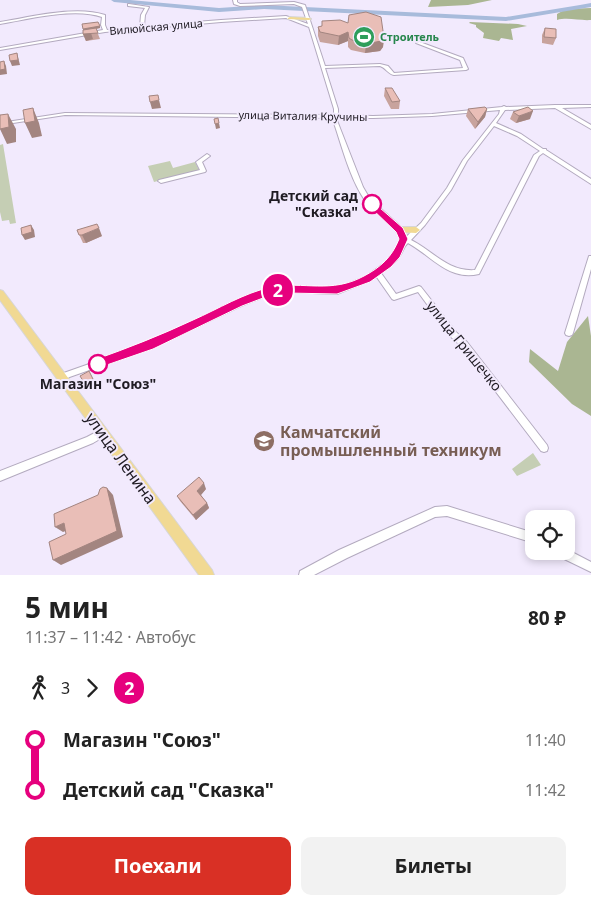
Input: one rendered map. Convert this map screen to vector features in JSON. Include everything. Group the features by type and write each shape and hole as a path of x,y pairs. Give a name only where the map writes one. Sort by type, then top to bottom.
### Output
{"main road":[{"path":"290,18 308,16"},
{"path":"400,230 416,230"},
{"name":"улица Ленина","path":"0,292 207,575"}],"street":[{"path":"236,0 235,3 240,5 303,4 336,109 336,123 360,187 368,200 400,230 404,243"},
{"path":"129,5 147,6 143,15 142,28"},
{"path":"0,23 59,14 97,14 104,16 103,25 105,31"},
{"name":"Вилюйская улица","path":"0,48 105,31 265,18 290,18 310,26"},
{"path":"323,67 380,65 386,67 391,74 466,69 462,59 418,42"},
{"path":"555,106 591,127"},
{"name":"улица Виталия Кручины","path":"0,125 65,114 335,117 420,115 504,107 591,106"},
{"path":"61,377 149,346 270,291 287,289 337,291 358,284 376,273 397,255 404,243 449,190 465,161 494,124 504,110 504,107"},
{"path":"494,124 519,135 591,182"},
{"path":"404,243 454,272 467,274 477,272 537,155 544,150"},
{"path":"162,181 203,171 200,162 206,156"},
{"path":"569,333 591,258"},
{"name":"улица Гришечко","path":"376,273 394,297 419,289 544,448"},
{"path":"0,476 90,440 102,433"},
{"path":"304,575 343,554 435,512 447,512 525,535"},
{"path":"575,559 591,567"}],"green space":[{"path":"431,0 492,0 468,5 428,7"},
{"path":"591,8 591,20 557,20 557,14 566,9"},
{"path":"470,22 527,26 511,29 513,40 501,38 499,41 483,38 484,33"},
{"path":"3,144 16,223 10,224 9,220 2,221 0,212 0,145"},
{"path":"170,161 173,168 195,162 199,170 154,182 148,166"},
{"path":"588,316 591,336 591,416 572,404 529,362 530,349 558,371 567,342"},
{"path":"533,453 541,465 517,476 512,469"}],"building":[{"path":"366,12 381,17 384,38 381,41 366,44 349,38 348,32 339,36 320,32 318,27 322,26 322,21 340,20 348,23 349,15"},
{"path":"98,22 100,26 83,29 82,24"},
{"path":"96,28 98,33 83,34 83,30"},
{"path":"545,28 556,29 556,38 544,37"},
{"path":"17,53 18,60 10,61 9,55"},
{"path":"4,61 5,69 0,70 0,62"},
{"path":"385,88 392,88 400,101 392,102"},
{"path":"158,95 159,100 150,102 149,96"},
{"path":"485,107 487,109 478,122 468,109"},
{"path":"528,107 533,111 519,116 513,112"},
{"path":"33,108 35,121 25,123 23,110"},
{"path":"8,114 9,127 0,129 0,115"},
{"path":"218,118 219,123 215,124 214,119"},
{"path":"97,224 99,228 79,235 77,230"},
{"path":"31,225 32,232 22,235 21,228"},
{"path":"89,371 93,379 85,384 80,376"},
{"path":"199,477 204,483 197,491 207,503 193,515 177,496"},
{"path":"103,487 107,488 117,531 53,560 49,542 66,534 64,523 55,527 54,514 98,495"}],"waterway":[{"path":"114,0 219,10 264,7 506,19 591,5"}],"bus line":[{"name":"2","path":"98,364 149,346 270,291 287,289 337,291 367,279 397,255 404,239 400,230 372,204"}],"place":[{"name":"Строитель","path":"364,37"},
{"name":"Детский сад \"Сказка\"","path":"372,204"},
{"name":"Магазин \"Союз\"","path":"98,364"},
{"name":"Камчатский промышленный техникум","path":"264,441"}]}
